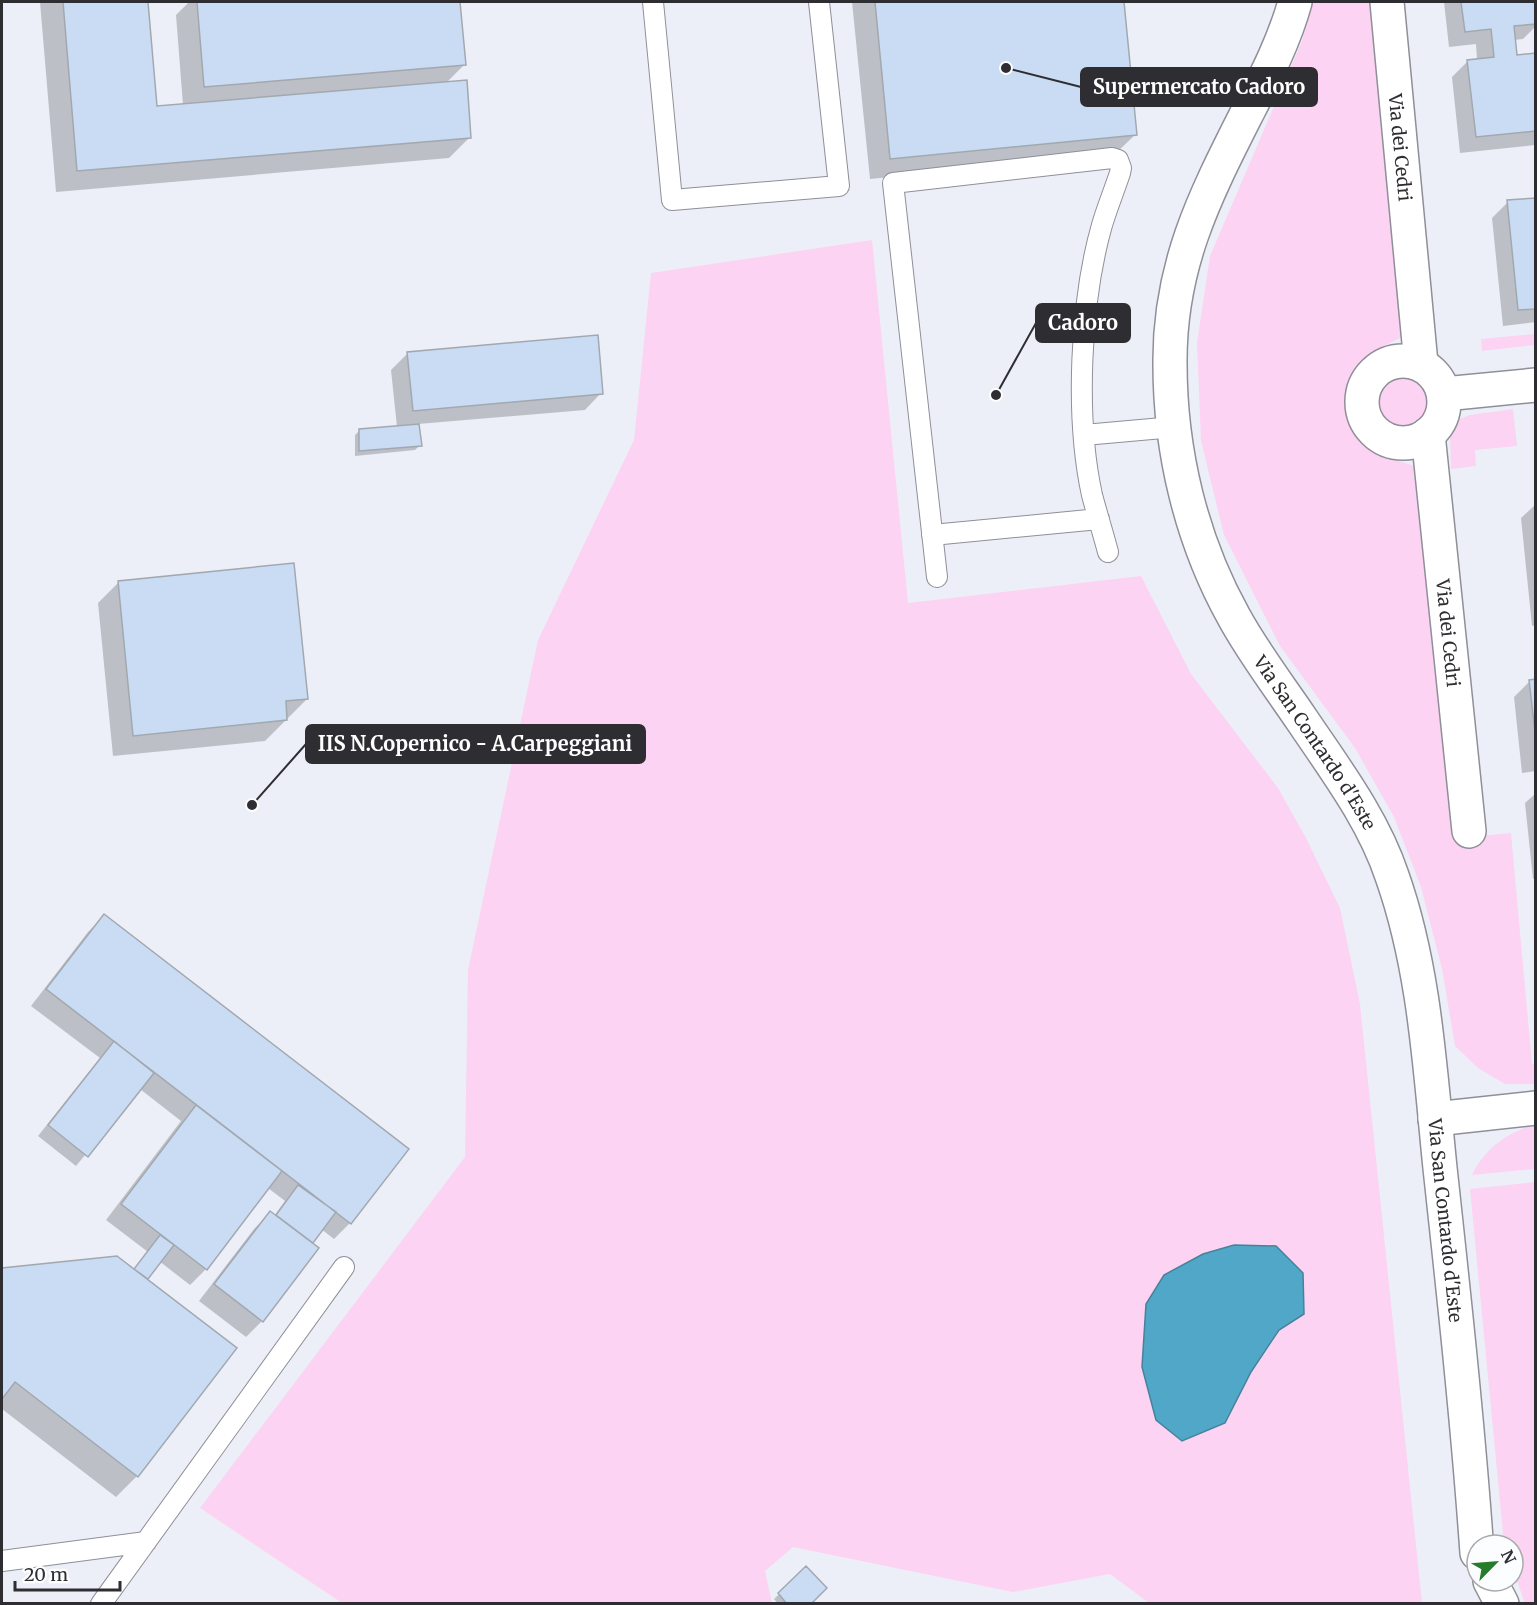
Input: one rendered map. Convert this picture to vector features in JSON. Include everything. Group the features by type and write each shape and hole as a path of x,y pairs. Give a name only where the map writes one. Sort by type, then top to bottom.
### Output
{"street":[{"name":"Via San Contardo d'Este","path":"1295,2 1282,40 1219,168 1194,225 1184,258 1171,327 1170,362 1174,427 1189,508 1221,591 1235,620 1340,777 1376,838 1403,908 1416,968 1435,1119 1477,1531"},
{"name":"Via dei Cedri","path":"1387,2 1421,364"},
{"path":"1407,361 1421,364 1439,380 1443,394 1444,408 1439,422 1428,434 1410,443 1386,439 1374,431 1363,410 1362,399 1365,385 1381,367 1392,362 1407,361"},
{"path":"1443,394 1536,385"},
{"name":"Via dei Cedri","path":"1428,434 1469,831"},
{"path":"1435,1119 1536,1108"}],"lane":[{"path":"653,2 672,200 839,186 819,2"},
{"path":"937,577 893,183 1112,158 1118,160 1120,173 1102,227 1093,268 1083,366 1084,435 1092,495 1108,552"},
{"path":"1084,435 1174,427"},
{"path":"932,535 1099,519"},
{"path":"101,1604 344,1267"},
{"path":"2,1561 146,1542"}],"shaded area":[{"path":"1312,2 1375,2 1406,335 1370,353 1352,384 1354,420 1376,454 1421,468 1458,838 1511,833 1532,1064 1535,1064 1535,1084 1505,1084 1478,1068 1455,1046 1442,969 1421,887 1394,817 1355,748 1280,646 1224,535 1201,441 1197,343 1210,256 1302,41"},
{"path":"872,240 908,603 1141,576 1191,674 1278,788 1306,838 1340,908 1360,1004 1422,1603 1149,1603 1110,1574 1013,1592 793,1547 765,1571 772,1603 342,1603 200,1508 465,1157 468,970 538,640 634,440 651,273"},
{"path":"1535,334 1535,345 1482,351 1481,339"},
{"path":"1403,377 1421,384 1428,402 1421,420 1403,427 1385,420 1378,402 1385,384"},
{"path":"1513,409 1517,446 1475,450 1476,466 1451,469 1450,432 1454,421 1470,415"},
{"path":"1535,1124 1535,1169 1472,1175 1490,1149 1515,1132"},
{"path":"1535,1182 1536,1603 1525,1604 1521,1593 1525,1593 1525,1533 1503,1533 1470,1189"}],"water":[{"path":"1234,1245 1276,1246 1303,1273 1304,1314 1279,1330 1251,1372 1225,1423 1182,1441 1156,1420 1142,1367 1146,1304 1164,1275 1203,1254"}],"building":[{"path":"63,2 148,2 157,106 467,80 471,138 77,171"},
{"path":"197,2 460,2 466,65 204,87"},
{"path":"875,2 1124,2 1137,135 890,159"},
{"path":"1461,2 1536,2 1536,24 1514,26 1517,55 1536,53 1536,131 1476,137 1467,60 1494,57 1491,29 1465,32"},
{"path":"1536,198 1536,309 1518,310 1507,200"},
{"path":"598,335 603,394 413,411 407,352"},
{"path":"419,424 422,446 359,451 359,429"},
{"path":"294,563 308,699 286,701 287,720 133,736 118,581"},
{"path":"1536,679 1536,740 1529,680"},
{"path":"104,914 409,1149 351,1224 46,989"},
{"path":"114,1041 154,1073 88,1157 48,1125"},
{"path":"196,1105 282,1171 207,1270 121,1204"},
{"path":"298,1185 336,1212 313,1243 276,1215"},
{"path":"270,1211 319,1248 263,1322 214,1284"},
{"path":"160,1235 174,1245 148,1279 134,1269"},
{"path":"117,1256 237,1348 138,1477 15,1382 2,1399 2,1268"},
{"path":"806,1566 827,1588 811,1604 787,1604 778,1593"}],"place":[{"name":"Supermercato Cadoro","path":"1006,68"},
{"name":"Cadoro","path":"996,395"},
{"name":"IIS N.Copernico - A.Carpeggiani","path":"252,805"}]}
